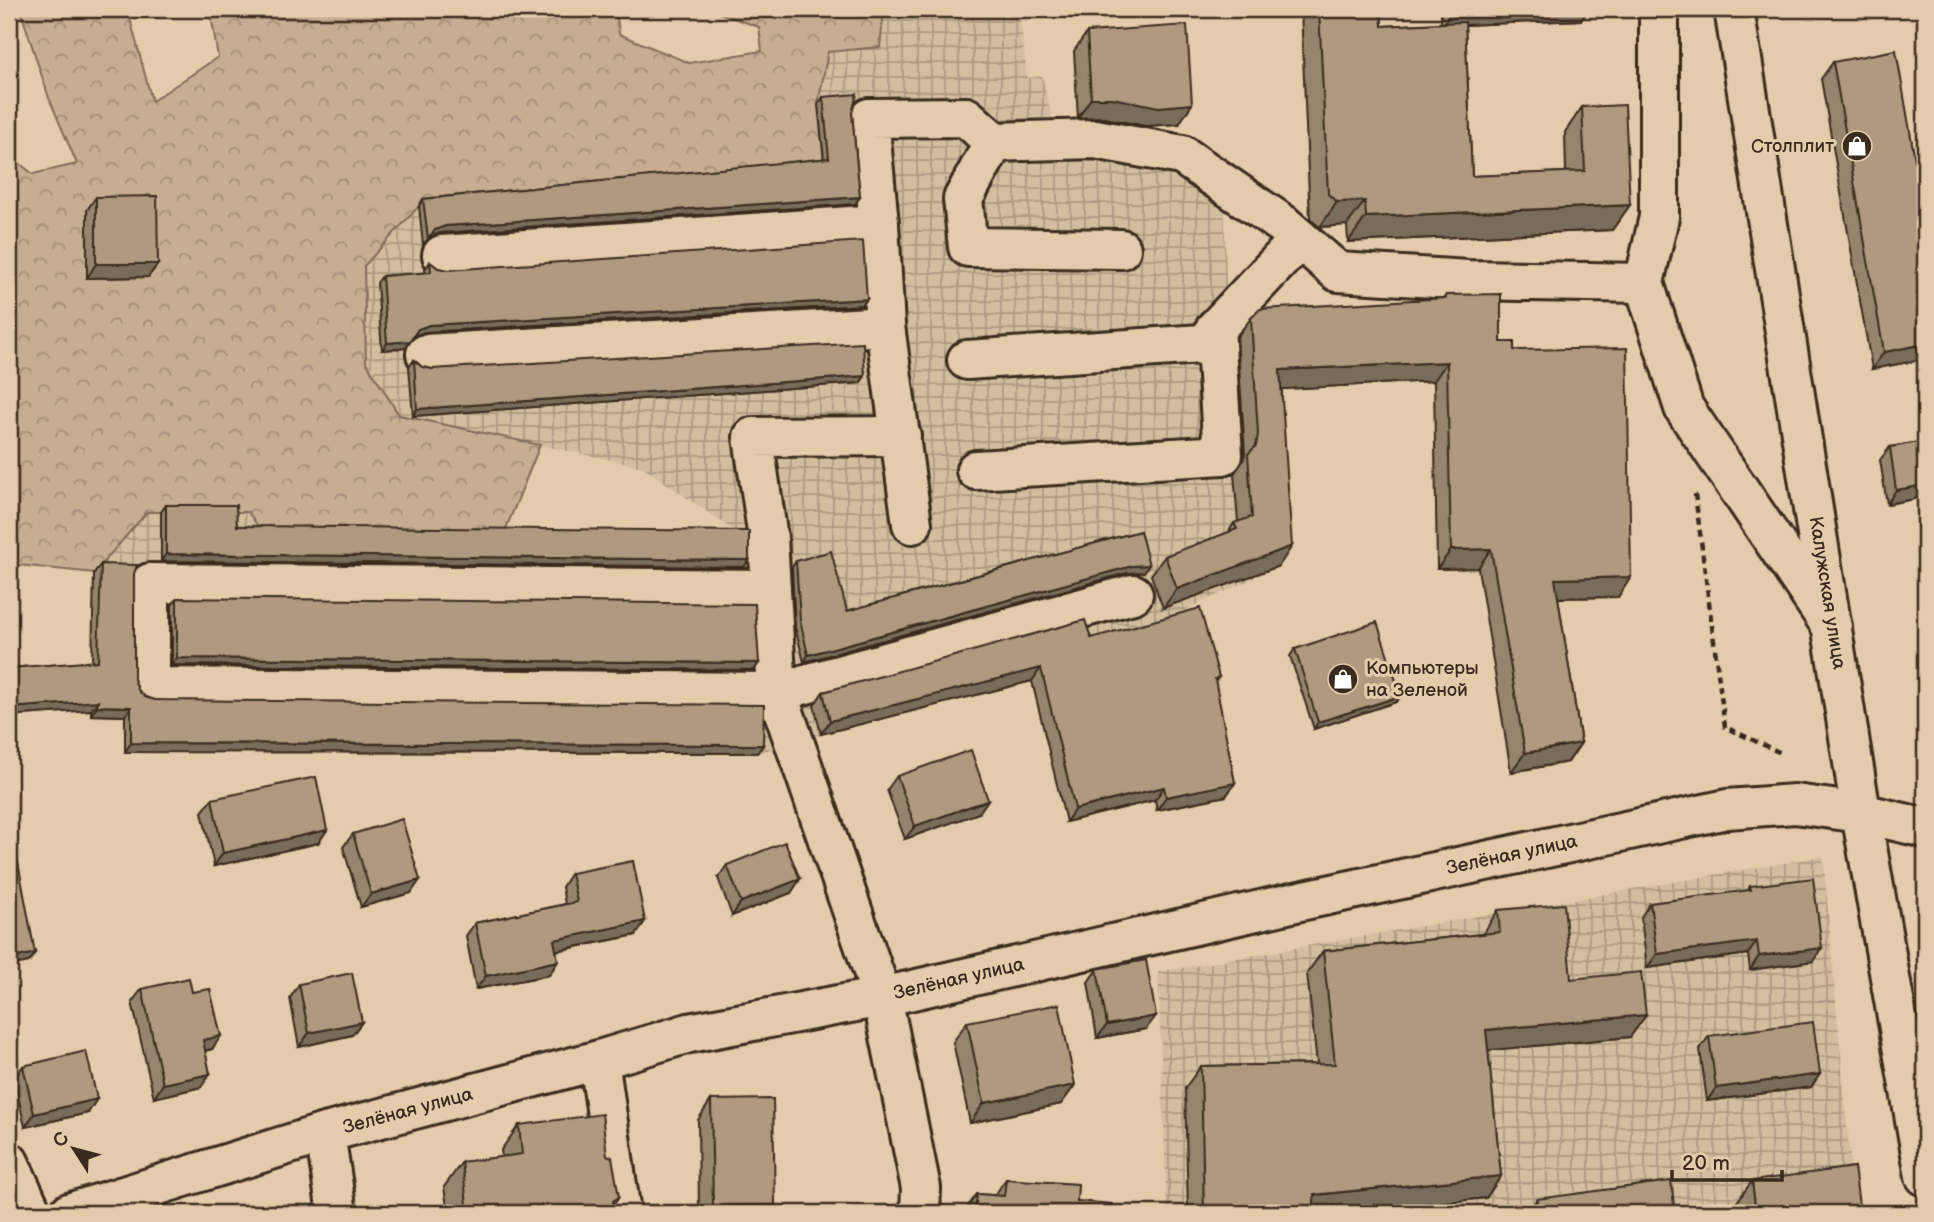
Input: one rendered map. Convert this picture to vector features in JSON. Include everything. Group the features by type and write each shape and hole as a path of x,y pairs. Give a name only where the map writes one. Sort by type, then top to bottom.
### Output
{"street":[{"path":"1659,9 1659,217 1644,283 1684,408 1832,627"},
{"name":"Калужская улица","path":"1734,9 1861,813 1925,1177"},
{"path":"912,524 884,326 879,225 869,118 966,117 994,142 1095,139 1181,155 1284,225 1338,272 1468,280 1644,283"},
{"path":"994,142 963,199 968,247 1121,249"},
{"path":"442,255 879,225"},
{"path":"976,470 1223,455 1215,329 1300,239"},
{"path":"426,354 884,326"},
{"path":"967,360 1216,343"},
{"path":"901,436 753,437 768,538 777,691 883,997 921,1188 920,1213"},
{"path":"771,589 150,583 150,687 777,691 1133,594"},
{"name":"Зелёная улица","path":"85,1211 325,1133 689,1034 883,997 1300,901 1727,809 1795,804 1861,813 1925,828"},
{"path":"599,1060 621,1213"},
{"path":"325,1133 337,1213"},
{"path":"9,1162 32,1213"}],"shaded area":[{"path":"884,9 1019,9 1027,78 1042,76 1063,162 1126,153 1224,181 1228,392 1267,390 1279,566 1158,623 1085,668 821,734 757,753 125,752 125,716 91,715 94,573 147,512 248,512 263,533 743,537 643,467 399,415 366,362 364,266 419,206 818,104 828,51 880,47"},
{"path":"1823,856 1855,1213 1167,1213 1158,972"}],"green space":[{"path":"20,9 134,9 129,15 152,101 218,57 210,9 616,9 619,34 689,63 762,51 759,27 719,13 719,9 884,9 880,47 828,52 818,104 824,165 419,206 364,266 366,362 399,415 540,445 503,536 263,533 248,512 147,512 94,573 9,564 9,155 33,174 77,164 49,98"}],"building":[{"path":"1319,9 1381,9 1382,26 1465,22 1472,176 1585,171 1582,107 1625,105 1630,205 1366,217 1365,201 1337,202 1328,194"},
{"path":"1451,9 1544,9 1451,13"},
{"path":"1187,25 1192,104 1159,107 1112,98 1091,98 1087,32"},
{"path":"1896,50 1925,218 1925,344 1884,352 1833,62"},
{"path":"857,94 852,113 860,197 445,226 435,230 428,238 423,199 829,158 823,97"},
{"path":"157,196 158,264 96,264 96,197"},
{"path":"863,241 867,299 429,325 418,329 410,341 387,343 382,276 431,272 430,262 438,268 448,270"},
{"path":"1501,294 1501,342 1514,342 1514,350 1627,348 1631,577 1555,579 1581,743 1525,753 1491,549 1451,550 1447,362 1280,370 1292,546 1177,589 1165,556 1237,529 1234,523 1252,517 1248,454 1256,446 1258,434 1251,318 1260,309 1446,298 1446,295"},
{"path":"863,343 865,376 417,409 414,360 422,367 432,369"},
{"path":"1925,441 1925,485 1896,490 1890,447"},
{"path":"166,505 236,505 237,526 749,531 749,560 166,554"},
{"path":"1140,531 1149,565 1132,566 808,655 800,620 796,561 831,551 847,611"},
{"path":"101,564 137,565 134,574 134,679 138,690 145,697 155,700 764,705 763,745 131,743 131,707 97,706 98,701 9,708 9,668 98,661"},
{"path":"177,598 755,604 759,663 177,658"},
{"path":"1200,608 1219,677 1215,679 1235,783 1166,797 1164,787 1075,809 1041,668 830,721 823,692 1085,620 1091,638"},
{"name":"Компьютеры на Зеленой","path":"1377,622 1401,696 1318,722 1295,649"},
{"path":"971,750 988,800 915,826 897,776"},
{"path":"316,777 327,830 223,853 212,799"},
{"path":"402,819 420,880 371,894 353,834"},
{"path":"9,827 35,953 9,959"},
{"path":"785,842 800,879 741,902 727,865"},
{"path":"633,861 645,921 554,940 558,961 486,976 475,923 577,902 571,873"},
{"path":"1813,878 1822,948 1759,956 1757,941 1657,954 1650,903 1751,890 1750,886"},
{"path":"1564,904 1571,979 1641,972 1646,1015 1486,1030 1501,1176 1314,1195 1314,1213 1204,1213 1201,1066 1335,1064 1323,951 1500,932 1498,910"},
{"path":"1146,960 1156,1016 1107,1025 1097,969"},
{"path":"352,973 362,1022 309,1033 299,984"},
{"path":"189,978 192,992 210,989 221,1036 203,1040 210,1074 163,1084 142,989"},
{"path":"1059,1004 1075,1085 984,1103 967,1022"},
{"path":"1813,1022 1820,1074 1716,1088 1709,1036"},
{"path":"86,1051 97,1099 34,1114 23,1066"},
{"path":"773,1099 775,1205 713,1207 711,1100"},
{"path":"602,1114 607,1155 612,1157 619,1197 613,1201 614,1213 468,1213 462,1162 522,1154 519,1125"},
{"path":"1854,1167 1860,1213 1756,1213 1752,1181"},
{"path":"1006,1179 1078,1184 1077,1201 1112,1204 1112,1213 975,1213 977,1194 1004,1196"},
{"path":"1671,1181 1675,1213 1538,1213 1537,1199"}],"place":[{"name":"Столплит","path":"1857,146"},
{"name":"Компьютеры на Зеленой","path":"1343,679"}]}
